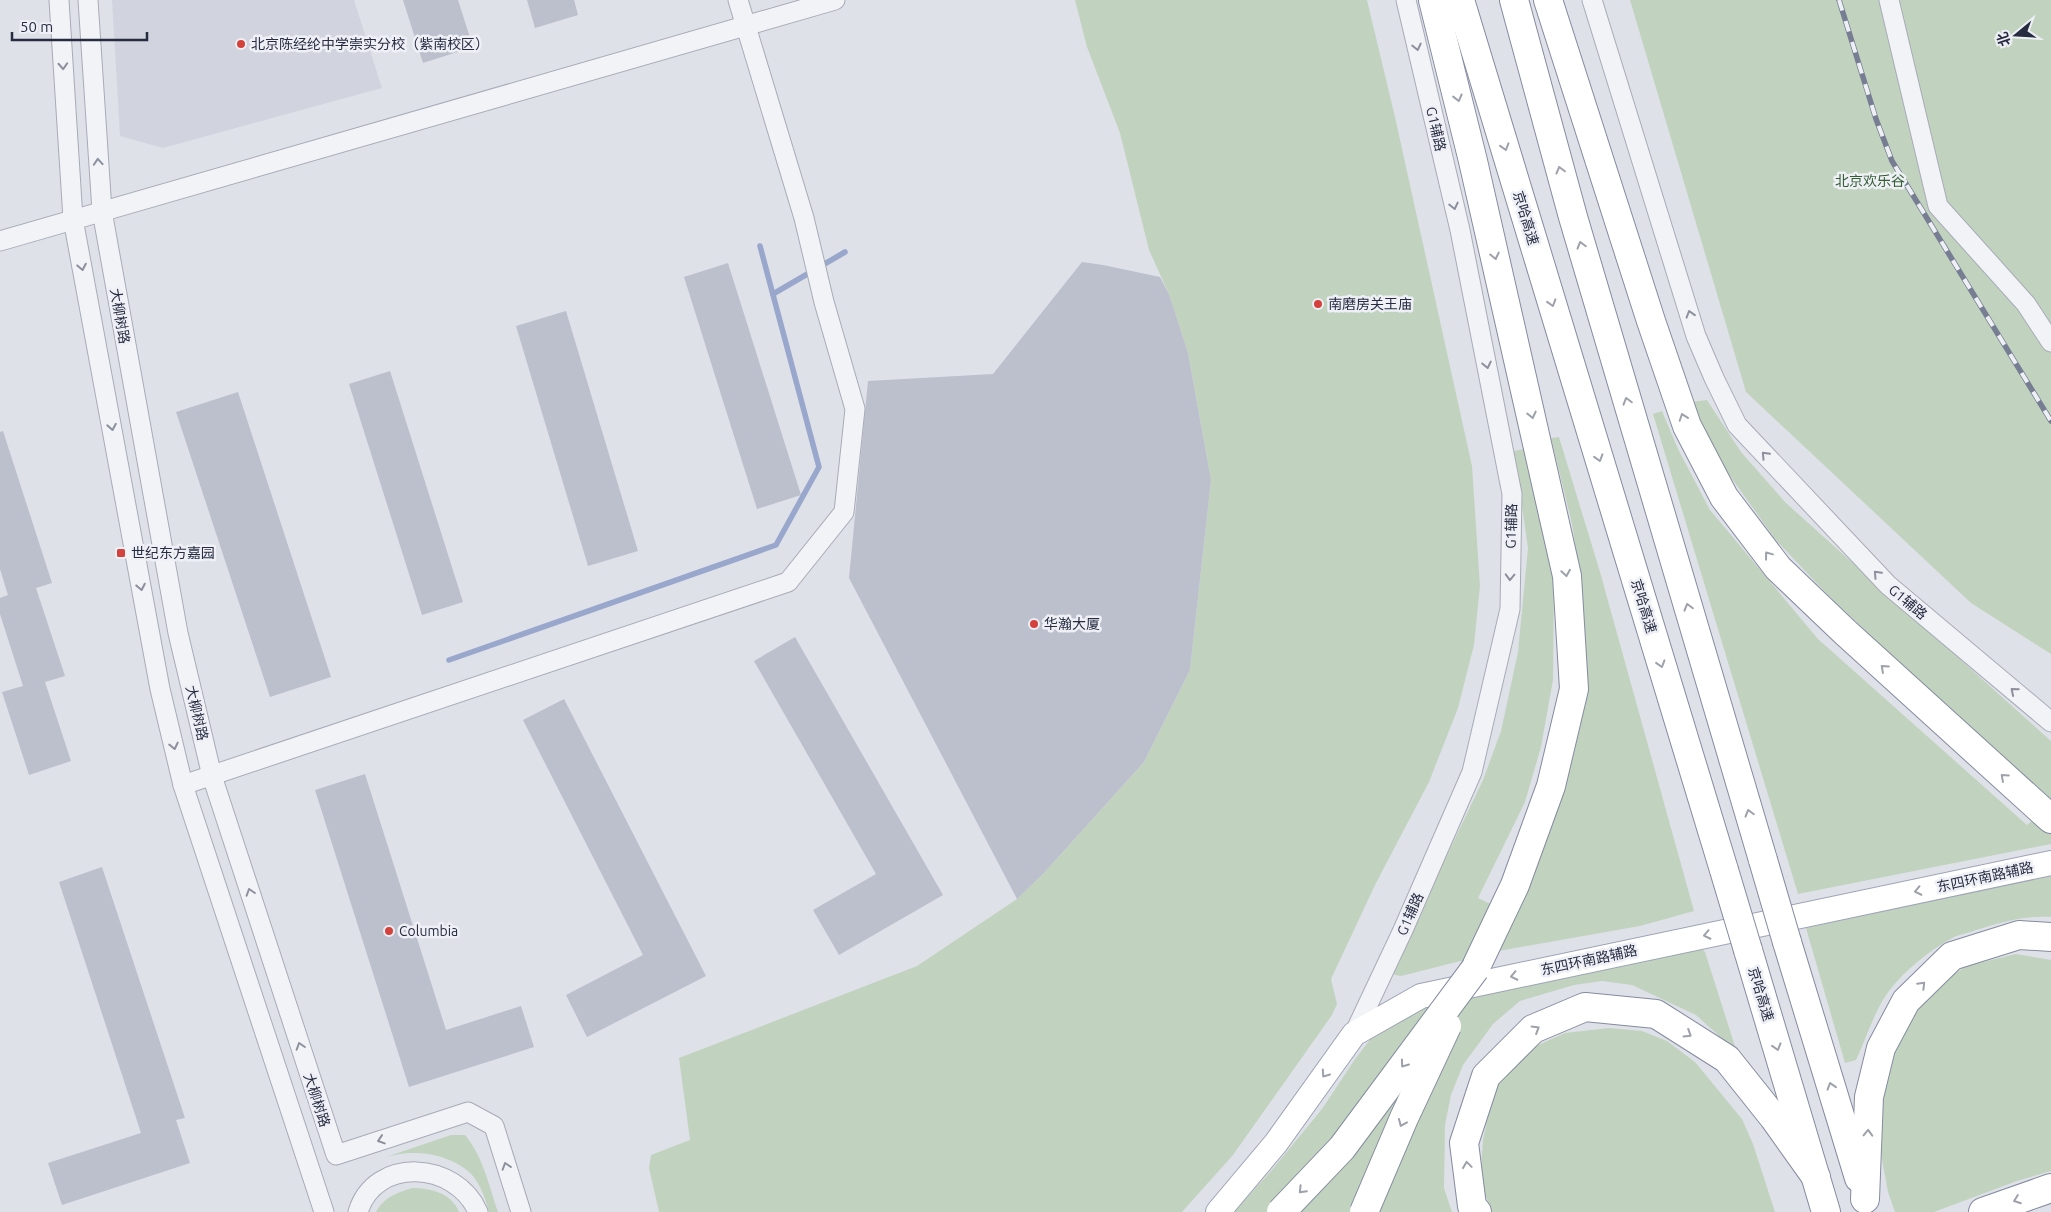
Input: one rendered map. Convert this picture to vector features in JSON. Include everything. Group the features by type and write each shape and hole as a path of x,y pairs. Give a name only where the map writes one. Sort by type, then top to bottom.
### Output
{"highway":[{"path":"1364,1212 1404,1118 1515,885 1551,786 1574,689 1567,576 1473,162 1433,0"},
{"name":"京哈高速","path":"1460,0 1826,1212"},
{"path":"1514,0 1573,217 1867,1206"},
{"path":"1548,0 1651,321 1687,426 1724,498 1778,568 1852,639 2046,815"},
{"path":"1867,1206 1869,1097 1881,1048 1906,1001 1952,956 2020,934 2051,937"},
{"path":"1281,1212 1342,1148 1475,969"},
{"path":"1477,1212 1472,1206 1464,1143 1486,1076 1533,1029 1585,1007 1656,1014 1727,1058 1774,1118 1816,1177"},
{"path":"1983,1212 2051,1188"}],"main road":[{"name":"东四环南路辅路","path":"1218,1212 1276,1143 1354,1034 1422,996 2051,863"}],"street":[{"name":"大柳树路","path":"59,0 72,219 156,669 183,785 324,1212"},
{"name":"大柳树路","path":"88,0 102,211 178,633 212,776 336,1156"},
{"path":"183,785 788,582 844,512 856,409 824,302 809,238 738,0"},
{"path":"0,241 835,0"},
{"name":"G1辅路","path":"1354,1034 1403,930 1472,772 1510,609 1512,494 1460,230 1406,0"},
{"name":"G1辅路","path":"1592,0 1696,336 1737,425 1888,585 2051,722"},
{"path":"1889,0 1938,206 2026,304 2051,342"},
{"path":"309,1165 468,1112 494,1126 521,1212"},
{"path":"358,1212 360,1205 371,1190 386,1179 401,1172 436,1173 452,1181 466,1193 478,1212"}],"shaded area":[{"name":"北京陈经纶中学崇实分校（紫南校区）","path":"112,0 354,0 382,88 163,148 120,136"}],"green space":[{"path":"1075,0 1367,0 1395,117 1472,466 1480,586 1474,645 1458,708 1429,782 1376,883 1331,979 1337,1004 1332,1015 1233,1155 1182,1212 659,1212 649,1168 651,1155 690,1140 679,1058 917,966 1017,899 1043,874 1144,762 1190,670 1211,480 1188,353 1169,294 1149,250 1120,133 1087,47"},
{"name":"北京欢乐谷","path":"1630,0 2051,0 2051,654 1971,603 1746,392"},
{"path":"1707,400 1741,452 1786,503 2051,741 2051,800 2032,785 1892,656 1825,592 1775,539 1723,466 1691,402"},
{"path":"1662,411 1678,449 1710,510 1818,639 2027,825 2051,805 2051,844 1798,894 1653,414"},
{"path":"1559,437 1600,572 1694,911 1640,926 1504,950 1401,976 1395,975 1391,972 1483,780 1501,731 1518,652 1528,548 1514,451 1528,448 1554,584 1553,680 1541,747 1525,802 1478,898 1510,913 1583,657 1582,593 1579,571 1572,524 1551,438"},
{"path":"2051,875 2051,917 2022,918 1976,930 1954,937 1927,954 1903,975 1889,991 1875,1016 1856,1060 1845,1063 1806,928"},
{"path":"1701,948 1705,952 1740,1062 1717,1034 1696,1015 1632,985 1602,981 1574,985 1520,1001 1493,1024 1463,1065 1451,1095 1445,1125 1444,1188 1452,1212 1234,1212 1322,1109 1355,1059 1380,1027 1406,1011"},
{"path":"2016,954 2051,960 2051,1171 2017,1181 1934,1212 1895,1212 1888,1192 1881,1154 1880,1101 1894,1045 1926,994 1966,966"},
{"path":"1609,1028 1642,1031 1667,1041 1695,1062 1742,1119 1753,1144 1775,1212 1492,1212 1480,1182 1483,1140 1494,1088 1525,1051 1565,1033"},
{"path":"451,1135 465,1135 471,1143 485,1172 498,1212 489,1212 483,1193 473,1176 461,1166 446,1158 421,1153 386,1157"},
{"path":"412,1188 426,1189 446,1196 459,1212 376,1212 387,1199"}],"building":[{"path":"403,0 458,0 473,47 423,63"},
{"path":"527,0 574,0 578,15 535,28"},
{"name":"华瀚大厦","path":"1082,262 1160,277 1169,294 1188,353 1211,480 1190,670 1144,762 1043,874 1017,899 849,578 868,381 993,374"},
{"path":"728,263 801,495 757,509 684,277"},
{"path":"566,311 638,551 588,566 516,326"},
{"path":"390,371 463,602 422,615 349,384"},
{"path":"238,392 331,677 270,697 176,412"},
{"path":"3,431 52,583 36,588 65,676 45,682 71,761 29,775 2,692 23,686 0,614 0,598 8,595 0,569 0,432"},
{"path":"795,637 943,895 839,955 813,910 876,874 754,661"},
{"path":"564,699 706,976 587,1037 566,995 643,955 523,720"},
{"path":"365,774 446,1030 521,1006 534,1047 409,1087 315,790"},
{"path":"102,867 185,1118 176,1120 190,1163 62,1205 48,1163 141,1133 59,882"}],"waterway":[{"path":"449,660 776,545 819,467 760,246"},
{"path":"773,294 845,252"}],"railway":[{"path":"1839,0 1876,119 1892,161 2051,421"}],"place":[{"name":"北京陈经纶中学崇实分校（紫南校区）","path":"241,44"},
{"name":"南磨房关王庙","path":"1318,304"},
{"name":"世纪东方嘉园","path":"121,553"},
{"name":"华瀚大厦","path":"1034,624"},
{"name":"Columbia","path":"389,931"}]}
